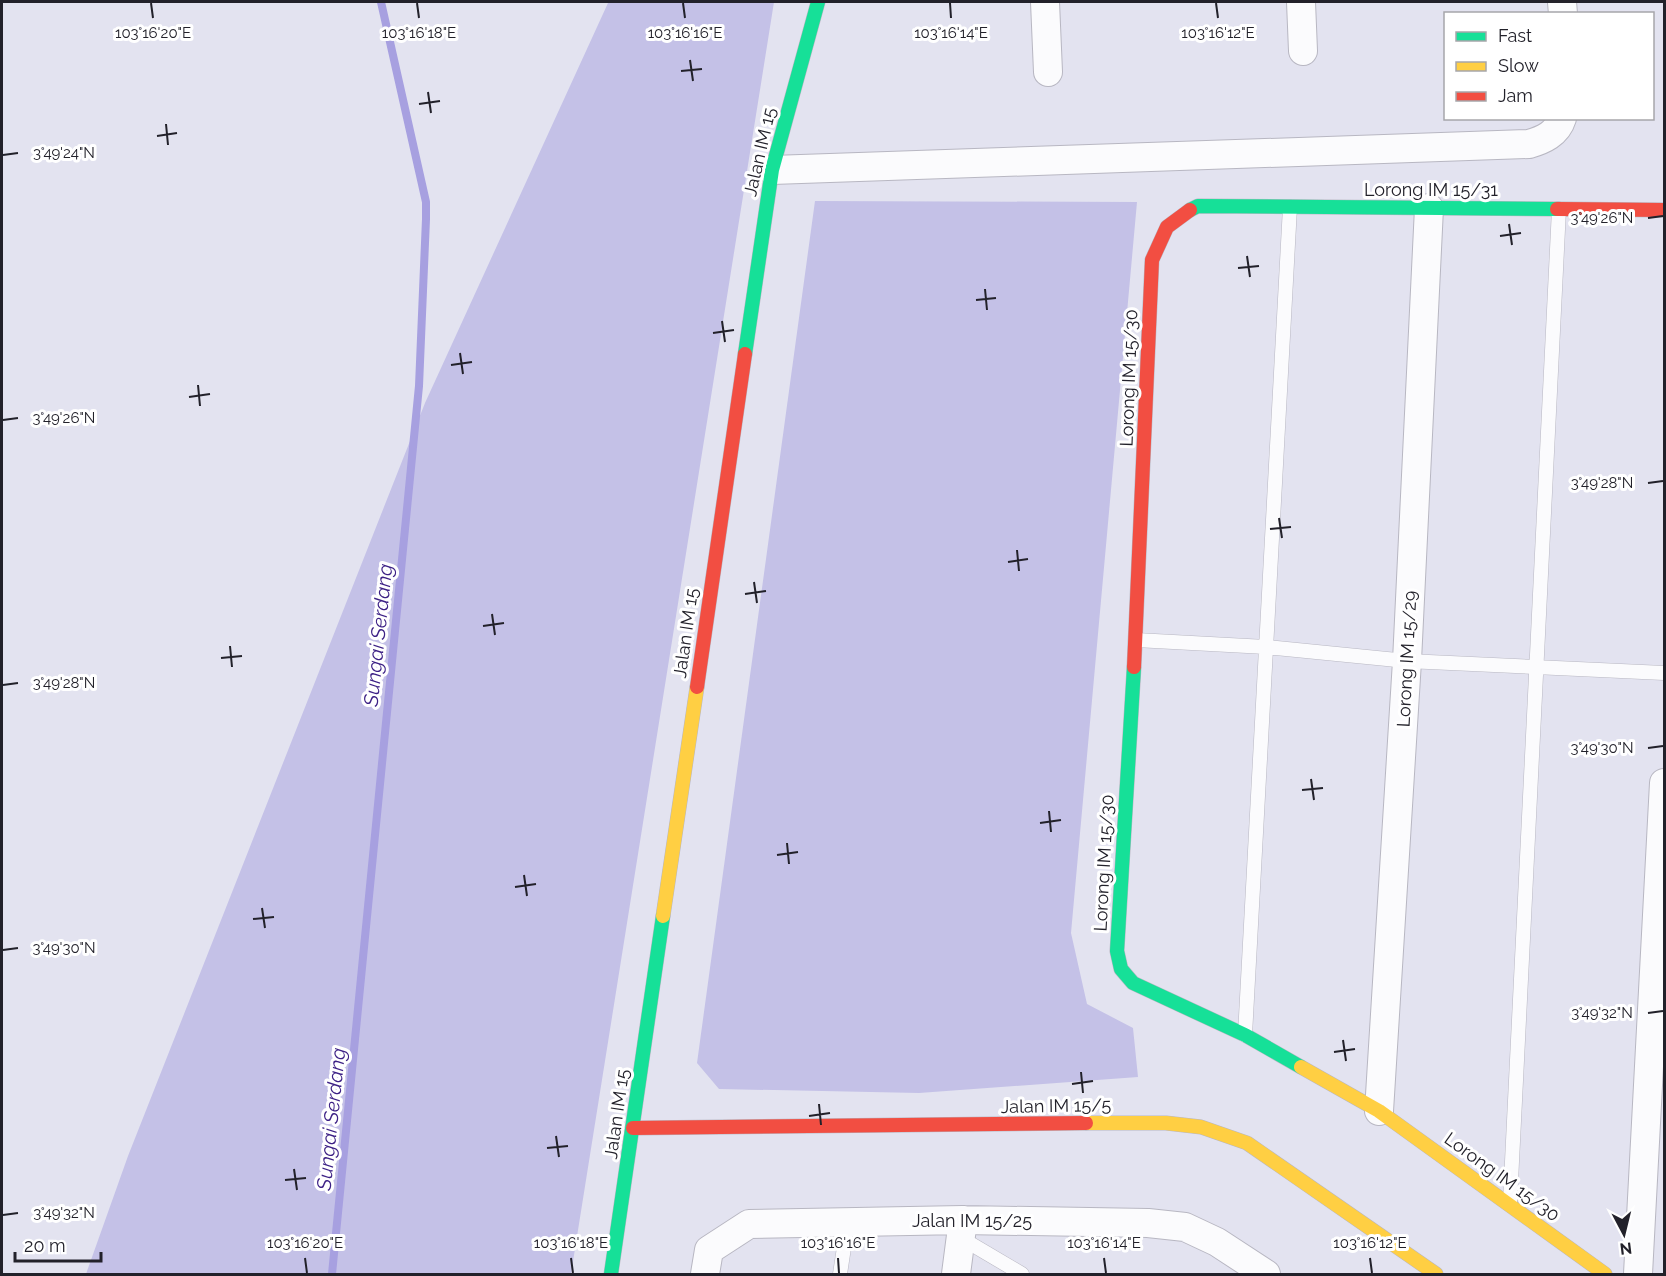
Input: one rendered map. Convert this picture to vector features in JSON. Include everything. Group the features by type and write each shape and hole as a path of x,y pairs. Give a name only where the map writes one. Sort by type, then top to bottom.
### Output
{"street":[{"name":"Jalan IM 15","path":"611,1275 771,170 818,2"},
{"path":"1045,2 1048,72"},
{"path":"1301,2 1303,51"},
{"path":"771,170 1529,144 1543,140 1555,132 1561,120"},
{"name":"Lorong IM 15/31","path":"1198,206 1665,210"},
{"name":"Lorong IM 15/30","path":"1198,206 1172,219 1158,237 1152,260 1136,640 1117,951 1121,969 1132,983 1245,1035 1379,1111 1605,1275"},
{"name":"Lorong IM 15/29","path":"1379,1111 1407,661 1429,208"},
{"path":"1638,1275 1660,996 1665,783"},
{"name":"Jalan IM 15/5","path":"633,1128 1094,1123 1166,1123 1202,1127 1247,1143 1436,1275"},
{"name":"Jalan IM 15/25","path":"707,1262 749,1224 848,1221 962,1229 1148,1223 1185,1227 1217,1242 1266,1275"},
{"path":"956,1275 962,1229"}],"lane":[{"path":"1245,1035 1290,207"},
{"path":"1510,1204 1559,209"},
{"path":"1136,640 1266,647 1407,661 1665,673"},
{"path":"840,1275 848,1221"},
{"path":"962,1229 1022,1275"}],"shaded area":[{"path":"774,2 571,1274 86,1274 128,1156 425,403 608,3"},
{"path":"815,201 1137,202 1071,933 1087,1004 1133,1028 1138,1077 919,1093 719,1089 697,1063"}],"waterway":[{"name":"Sungai Serdang","path":"332,1274 419,386 426,219 426,202 381,2"}],"traffic: fast":[{"path":"745,354 772,170 818,2"},
{"path":"1190,210 1198,206 1557,209"},
{"path":"1134,667 1117,951 1121,969 1133,983 1245,1035 1301,1067"},
{"path":"611,1274 663,916"}],"traffic: slow":[{"path":"663,916 697,687"},
{"path":"1301,1067 1379,1111 1605,1274"},
{"path":"1086,1123 1166,1123 1201,1127 1247,1143 1436,1274"}],"traffic: jam":[{"path":"1557,209 1664,210"},
{"path":"1134,667 1152,260 1167,227 1190,210"},
{"path":"697,687 745,354"},
{"path":"633,1128 1086,1123"}]}
